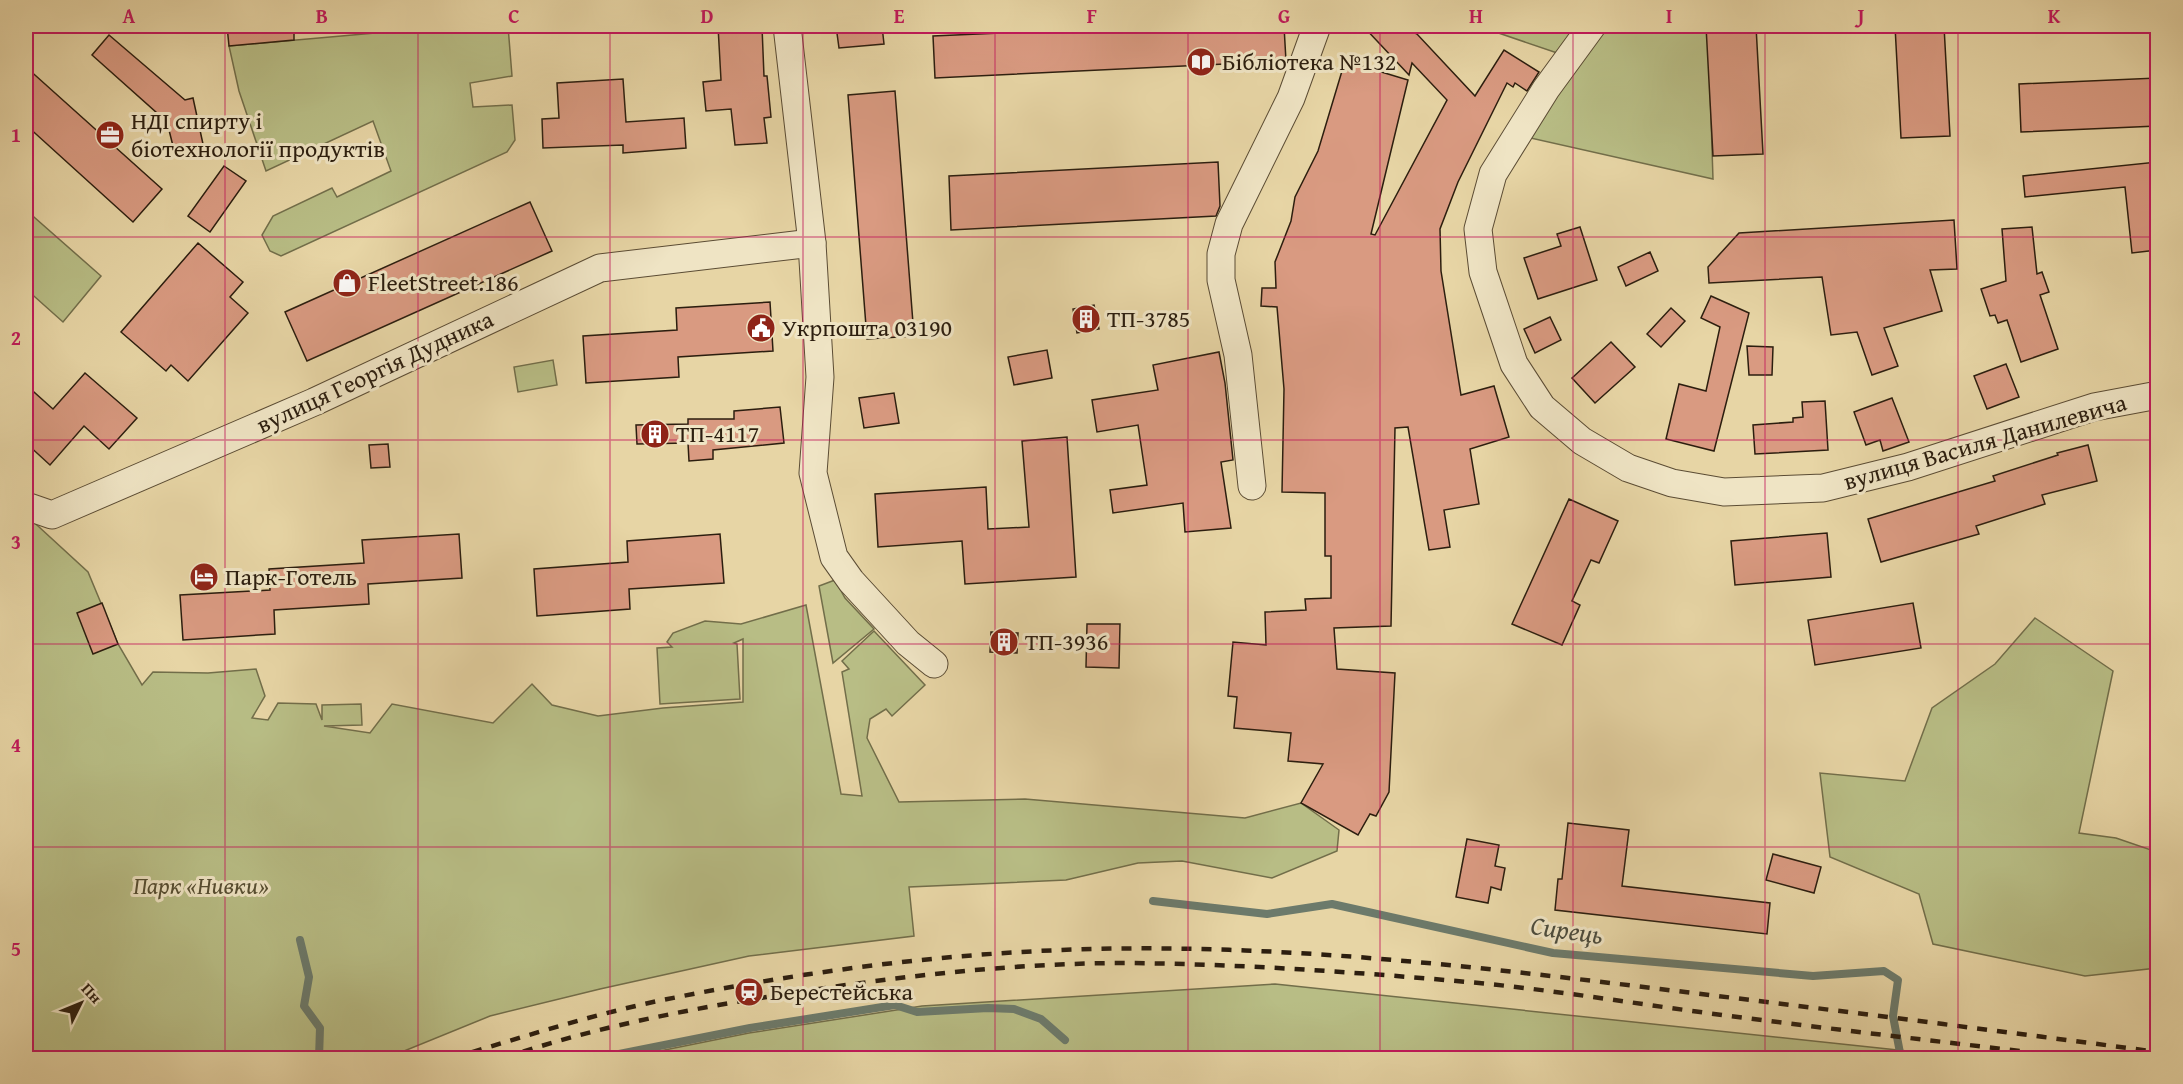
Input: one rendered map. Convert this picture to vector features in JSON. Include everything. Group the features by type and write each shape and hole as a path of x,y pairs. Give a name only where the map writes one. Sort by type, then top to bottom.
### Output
{"street":[{"path":"787,26 812,243 820,376 813,473 834,557 851,581 908,643 934,664"},
{"path":"1252,486 1238,355 1221,280 1221,254 1229,224 1291,98 1317,26"},
{"name":"вулиця Василя Данилевича","path":"1592,26 1546,89 1493,174 1478,229 1483,272 1514,364 1542,407 1582,441 1628,468 1672,483 1724,492 1823,488 1908,467 2094,408 2157,394"},
{"name":"вулиця Георгія Дудника","path":"26,506 52,515 314,402 600,268 812,243"}],"green space":[{"path":"454,26 508,26 512,76 470,83 473,107 512,105 515,140 507,152 281,256 270,251 262,235 273,216 332,188 337,197 391,171 373,121 266,171 239,91 229,46"},
{"path":"1478,26 1708,26 1713,179 1522,136 1569,57"},
{"path":"26,210 101,276 63,322 26,289"},
{"path":"553,360 557,385 518,392 514,367"},
{"name":"Парк «Нивки»","path":"26,515 88,572 118,644 142,685 153,672 208,673 256,669 265,696 252,718 268,720 278,703 316,704 322,720 322,705 361,704 362,725 324,726 370,733 392,704 493,723 532,684 552,705 598,716 743,702 743,639 734,643 737,644 740,699 660,704 657,648 672,647 667,642 673,633 705,621 741,624 806,605 841,794 862,796 842,672 849,669 842,661 874,631 925,685 892,716 886,709 870,719 867,738 899,802 1025,799 1245,818 1301,803 1339,830 1337,851 1272,878 1182,861 1138,863 1066,880 909,887 914,936 749,956 600,989 490,1016 387,1058 26,1058"},
{"path":"835,580 845,598 874,629 833,663 819,586"},
{"path":"2035,618 2113,671 2079,833 2116,838 2157,852 2157,968 2085,976 1933,944 1919,894 1830,857 1820,773 1905,781 1932,708 1995,664"},
{"path":"1275,984 1973,1058 625,1058 749,1033 922,1006"}],"building":[{"path":"227,26 294,26 294,40 229,46"},
{"path":"718,26 762,27 764,76 767,76 771,117 764,118 767,143 735,145 731,109 706,111 703,82 721,80"},
{"path":"836,26 882,26 884,44 839,48"},
{"path":"1158,26 1284,26 1286,61 935,78 933,36"},
{"path":"1363,26 1401,26 1417,34 1475,96 1504,50 1539,72 1527,91 1515,83 1513,87 1507,83 1458,182 1440,229 1441,271 1461,395 1494,386 1509,437 1470,449 1479,504 1444,510 1450,547 1429,550 1408,427 1395,428 1391,626 1334,628 1337,669 1395,673 1389,792 1376,816 1370,814 1358,835 1301,803 1323,764 1288,761 1291,733 1234,728 1237,697 1228,696 1233,642 1266,645 1265,612 1306,610 1305,599 1331,598 1331,556 1325,556 1325,493 1282,492 1284,389 1277,307 1261,306 1262,288 1276,288 1275,262 1291,221 1295,197 1318,151 1345,61 1408,80 1371,234 1375,235 1447,100 1412,63 1409,75"},
{"path":"1706,26 1756,26 1763,154 1713,156"},
{"path":"1895,26 1944,26 1950,136 1901,138"},
{"path":"109,35 185,100 193,98 203,144 174,150 167,122 92,55"},
{"path":"26,67 162,189 133,222 26,125"},
{"path":"2157,78 2157,126 2021,132 2019,84"},
{"path":"623,79 626,122 684,118 686,148 623,153 623,145 543,148 542,119 559,118 557,83"},
{"path":"895,91 914,336 867,339 848,95"},
{"path":"1218,162 1220,206 1216,216 951,230 949,176"},
{"path":"2157,162 2157,250 2132,253 2125,187 2025,197 2023,176"},
{"path":"224,166 246,181 210,232 188,216"},
{"path":"530,202 552,251 307,361 285,312"},
{"path":"1954,220 1957,269 1930,270 1942,311 1884,328 1898,366 1872,375 1857,332 1831,335 1822,277 1709,283 1708,267 1739,233"},
{"path":"1580,227 1597,280 1538,299 1524,258 1561,246 1557,234"},
{"path":"2032,227 2037,274 2042,272 2049,292 2040,295 2058,349 2021,362 2007,320 1998,323 1995,315 1990,316 1981,289 2006,281 2002,229"},
{"path":"198,243 243,282 230,297 248,313 188,381 171,365 166,371 121,332"},
{"path":"1650,252 1658,271 1626,286 1618,267"},
{"path":"1711,296 1749,313 1714,451 1666,439 1679,384 1706,391 1720,327 1701,318"},
{"path":"770,302 773,351 678,357 679,377 586,383 583,336 677,330 676,308"},
{"name":"ТП-3785","path":"1094,305 1099,329 1077,333 1073,309"},
{"path":"1671,308 1685,321 1661,347 1647,334"},
{"path":"1550,317 1561,340 1535,353 1524,329"},
{"path":"1611,342 1635,367 1595,403 1572,378"},
{"path":"1747,346 1773,347 1772,375 1749,375"},
{"path":"1047,350 1052,378 1014,385 1008,357"},
{"path":"1219,352 1225,383 1233,460 1221,462 1231,528 1185,532 1183,503 1113,513 1110,490 1147,485 1138,425 1097,432 1092,400 1158,390 1153,365"},
{"path":"2006,364 2019,397 1987,409 1974,376"},
{"path":"85,373 137,418 109,449 84,426 50,465 26,443 26,385 53,409"},
{"path":"894,393 899,423 864,428 859,398"},
{"path":"1892,398 1909,442 1883,451 1880,440 1866,445 1854,412"},
{"path":"1825,401 1828,450 1755,454 1753,425 1793,422 1793,418 1803,417 1802,402"},
{"path":"780,407 784,443 713,450 713,459 689,461 688,443 637,444 636,425 688,424 688,419 734,419 734,411"},
{"path":"1067,437 1076,577 965,584 962,541 878,547 875,494 986,487 988,529 1029,527 1022,441"},
{"path":"388,444 390,467 371,468 369,445"},
{"path":"2088,445 2097,481 2042,495 2045,504 1976,526 1979,534 1881,562 1868,519 1995,481 1993,476 2058,455 2057,453"},
{"path":"1569,499 1618,521 1599,563 1591,560 1572,601 1580,605 1562,645 1512,624"},
{"path":"1827,533 1831,577 1735,585 1731,541"},
{"path":"459,534 462,578 368,584 369,604 274,610 275,634 183,640 180,595 270,590 269,569 364,563 362,540"},
{"path":"720,534 724,583 629,589 630,609 537,616 534,569 628,562 627,541"},
{"path":"102,603 118,644 93,654 77,613"},
{"path":"1913,603 1921,648 1815,665 1808,620"},
{"path":"1087,624 1120,624 1119,668 1086,667"},
{"name":"ТП-3936","path":"991,632 1018,633 1017,653 990,652"},
{"path":"1568,823 1629,830 1622,886 1770,903 1767,934 1555,910 1558,879 1562,879"},
{"path":"1467,839 1499,845 1495,866 1505,868 1501,890 1491,887 1488,903 1456,897"},
{"path":"1773,854 1821,867 1814,893 1766,880"}],"waterway":[{"name":"Сирець","path":"1153,901 1267,914 1332,904 1553,953 1813,976 1884,971 1898,980 1893,1016 1901,1058"},
{"path":"300,940 309,977 304,1006 320,1028 319,1058"},
{"path":"599,1058 750,1028 895,1005 917,1012 988,1008 1014,1009 1041,1019 1065,1040"}],"railway":[{"path":"453,1058 628,1008 744,985 836,970 929,959 1101,949 1261,951 1421,962 1580,979 2158,1052"},
{"path":"504,1058 610,1027 792,993 875,981 1000,968 1126,963 1297,969 1501,985 1774,1022 2079,1058"}],"place":[{"name":"Бібліотека №132","path":"1201,62"},
{"name":"НДІ спирту і біотехнології продуктів","path":"110,135"},
{"name":"FleetStreet.186","path":"347,283"},
{"name":"ТП-3785","path":"1086,319"},
{"name":"Укрпошта 03190","path":"761,328"},
{"name":"ТП-4117","path":"655,434"},
{"name":"Парк-Готель","path":"204,577"},
{"name":"ТП-3936","path":"1004,642"},
{"name":"Берестейська","path":"749,992"}]}
